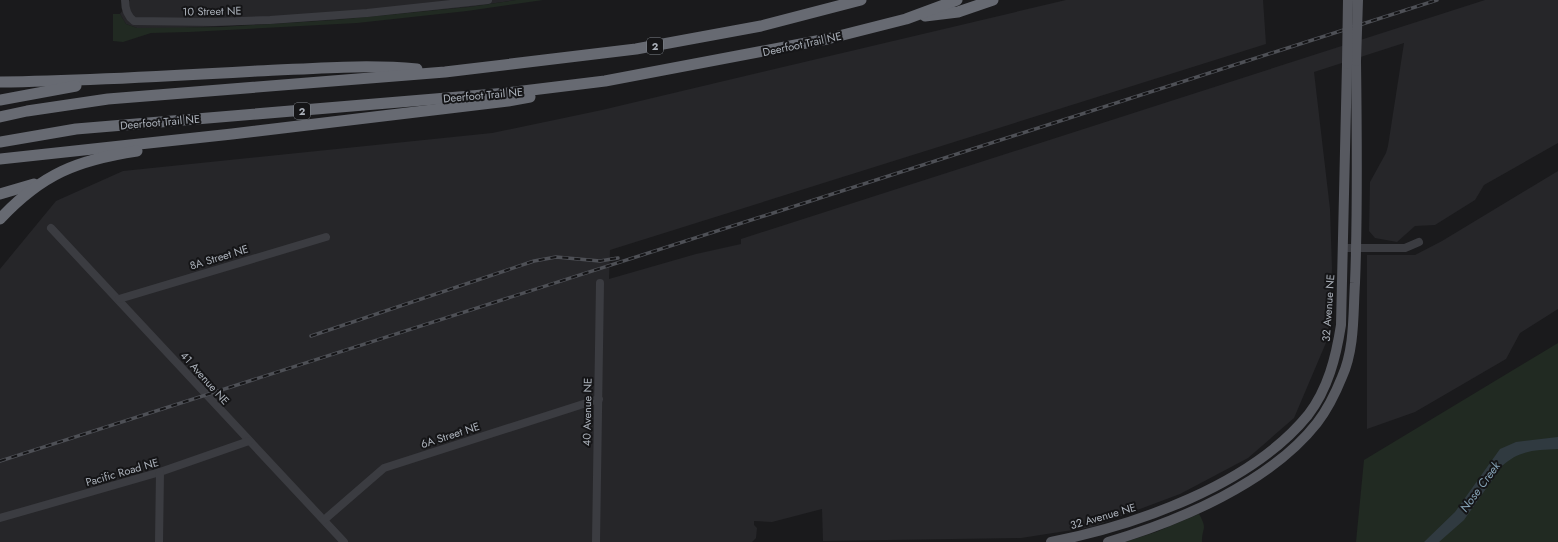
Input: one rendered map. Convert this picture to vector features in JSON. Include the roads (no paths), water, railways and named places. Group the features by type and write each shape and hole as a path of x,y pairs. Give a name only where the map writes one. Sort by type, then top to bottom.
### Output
{"highway":[{"name":"2","path":"0,117 27,110 108,99 445,72 636,49 761,26 861,0"},
{"name":"Deerfoot Trail NE","path":"0,142 76,129 507,93 605,81 820,41 906,19 957,0"},
{"path":"906,19 958,12 993,0"},
{"path":"0,82 112,79 345,67 398,67 445,72"},
{"path":"0,100 112,79"},
{"path":"0,159 232,134 508,101 605,81"},
{"path":"0,219 23,196 43,181 70,167 92,159 232,134"},
{"path":"0,194 43,181"}],"main road":[{"name":"32 Avenue NE","path":"1108,542 1158,525 1230,492 1290,451 1317,422 1343,376 1350,348 1356,248 1352,62 1348,0"},
{"name":"32 Avenue NE","path":"1051,542 1092,534 1120,526 1192,497 1226,479 1256,460 1292,431 1308,414 1320,395 1331,371 1338,346 1341,325 1352,62 1358,0"}],"street":[{"name":"10 Street NE","path":"125,0 125,8 129,17 134,21 143,22 270,20 367,13 488,0"},
{"name":"41 Avenue NE","path":"51,228 119,299 344,542"},
{"name":"8A Street NE","path":"119,299 326,237"},
{"path":"1344,248 1405,248 1419,242"},
{"name":"40 Avenue NE","path":"596,542 600,283"},
{"name":"6A Street NE","path":"324,520 384,468 598,399"},
{"name":"Pacific Road NE","path":"0,518 160,472 249,441"},
{"path":"159,542 160,472"}],"water":[{"name":"Nose Creek","path":"1558,437 1558,449 1528,452 1508,461 1502,466 1464,520 1439,542 1424,542 1455,512 1500,449 1516,442"}],"railway":[{"path":"0,461 1437,0"},
{"path":"311,336 534,261 556,257 600,261 618,258"}]}
